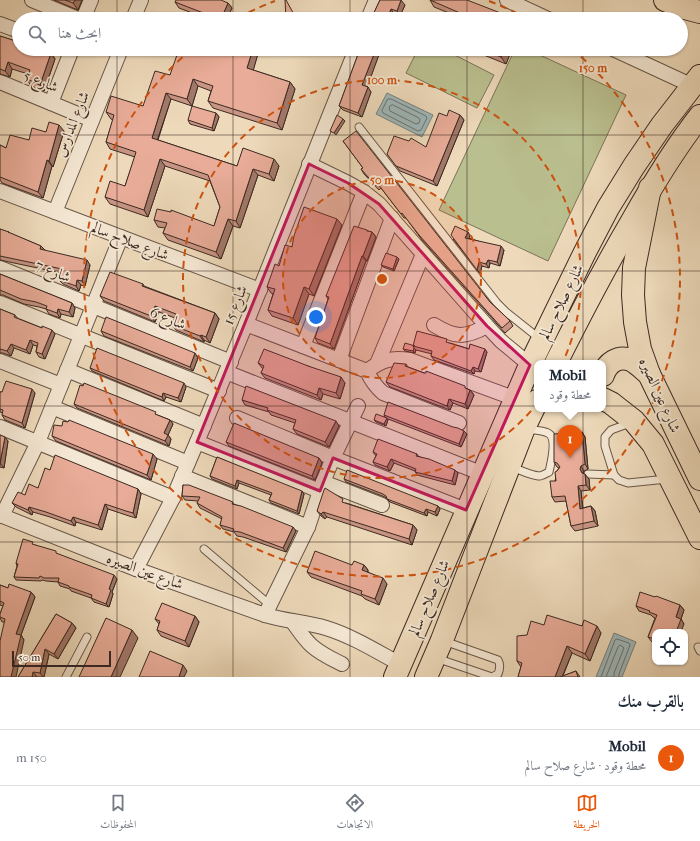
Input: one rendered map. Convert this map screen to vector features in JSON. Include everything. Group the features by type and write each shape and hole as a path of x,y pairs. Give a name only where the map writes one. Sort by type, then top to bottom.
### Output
{"main road":[{"path":"665,0 700,12"},
{"name":"شارع صلاح سالم","path":"434,658 510,466 529,409 530,365 608,208 662,125 696,81"},
{"name":"شارع صلاح سالم","path":"558,360 609,261 650,188 682,139 700,116"},
{"name":"شارع عين الصيره","path":"650,188 634,268 633,295 635,322 640,348 649,374 700,479"},
{"path":"606,368 612,361 624,358 636,363 649,374"},
{"name":"شارع عين الصيره","path":"607,401 634,421 653,444 700,538"},
{"name":"شارع صلاح سالم","path":"398,671 466,510 483,474 529,409"}],"street":[{"path":"32,0 61,12"},
{"path":"86,12 91,0"},
{"path":"136,12 141,0"},
{"path":"371,12 376,0"},
{"path":"507,0 533,12"},
{"path":"0,24 12,28"},
{"path":"51,103 66,56"},
{"name":"شارع المدارس","path":"55,212 118,56"},
{"name":"شارع 15","path":"136,569 173,498 198,442 353,56"},
{"path":"630,56 696,81"},
{"name":"شارع 5","path":"0,82 92,120"},
{"path":"309,164 364,192 379,204 501,342 530,365"},
{"name":"شارع صلاح سالم","path":"0,191 260,290"},
{"path":"303,346 364,192"},
{"path":"339,360 392,218"},
{"path":"1,516 38,442 121,237"},
{"path":"423,254 372,367 371,379 376,387 383,393 459,423"},
{"name":"شارع 7","path":"0,268 93,306"},
{"path":"0,303 219,391"},
{"name":"شارع 6","path":"93,306 351,421 483,474"},
{"path":"246,324 339,360 372,367 387,360 398,358 410,360 529,409"},
{"path":"434,325 446,332 460,335 474,333 487,326"},
{"path":"0,361 61,385"},
{"path":"67,370 204,426"},
{"path":"268,610 308,527 333,458 358,406"},
{"path":"52,407 188,463"},
{"path":"237,418 333,458 466,510"},
{"path":"0,427 173,498"},
{"path":"198,442 322,487 382,505"},
{"path":"182,476 308,527"},
{"name":"شارع عين الصيره","path":"1,516 136,569 268,610 292,621 309,624 343,634 398,671"},
{"path":"292,621 303,637 312,646 321,653 342,664"}],"lane":[{"path":"359,127 497,303 506,312 542,340"},
{"path":"529,409 546,432 553,438 554,443 549,472"},
{"path":"634,421 611,430 605,436 605,446 614,475 619,480 628,483 670,478"},
{"path":"510,466 540,476 549,472 558,472"},
{"path":"588,474 614,475"},
{"path":"204,549 268,610"},
{"path":"66,677 87,637"},
{"path":"434,658 498,660 500,666 498,674 492,677 434,658"}],"highlighted area":[{"path":"309,164 348,183 379,204 487,326 530,365 466,510 333,458 320,491 197,442"}],"green space":[{"path":"414,56 457,56 494,75 477,108 406,73"},
{"path":"512,56 542,56 626,95 548,261 439,210"}],"water":[{"path":"387,93 433,115 422,137 376,114"},
{"path":"614,633 636,642 622,677 596,677"}],"building":[{"path":"65,0 75,0 73,3"},
{"path":"176,0 221,0 228,3 224,12 201,12 175,2"},
{"path":"285,0 293,12 286,12"},
{"path":"380,0 401,0 397,11 391,9 390,12 374,12"},
{"path":"430,0 467,0 498,12 458,12"},
{"path":"0,36 12,40 12,56 50,56 40,85 27,79 30,70 8,62 5,71 0,69"},
{"path":"177,56 251,56 247,68 290,82 277,123 208,101 213,86 193,79 187,99 166,93 152,138 237,166 243,148 274,159 269,174 253,169 236,221 228,219 216,252 163,233 167,223 154,220 157,209 171,212 171,210 214,226 220,207 208,175 160,159 144,210 105,197 110,181 125,186 136,152 106,142 114,115 106,112 111,96 143,106 155,71 170,75"},
{"path":"357,56 373,56 362,85 368,87 358,113 339,106"},
{"path":"192,106 216,113 212,128 188,120"},
{"path":"449,110 460,115 433,181 396,166 387,154 394,136 409,141 411,138 426,147 439,113 447,116"},
{"path":"337,115 343,119 334,133 330,131"},
{"path":"49,122 59,125 49,161 47,160 38,192 0,177 0,145 6,148 10,135 29,140 32,128 46,132"},
{"path":"356,131 490,302 510,321 502,328 419,235 378,184 376,186 361,169 363,168 343,141"},
{"path":"304,207 337,219 309,289 304,287 293,318 268,310 275,289 267,287 275,264 279,266 285,245 292,247 294,236"},
{"path":"354,226 372,232 330,344 315,338 329,297 326,296"},
{"path":"455,226 468,232 465,238 501,246 497,262 488,260 486,264 479,262 477,270 451,235"},
{"path":"0,229 41,246 40,249 87,260 82,281 77,280 76,286 59,280 62,269 0,256"},
{"path":"386,253 397,257 393,269 381,265"},
{"path":"110,272 143,284 142,286 215,313 206,337 172,325 176,314 155,306 151,316 100,296"},
{"path":"0,274 72,303 69,312 58,309 57,313 46,309 47,306 21,299 0,290"},
{"path":"0,309 15,315 14,317 42,328 42,326 52,330 42,354 36,352 38,343 30,340 26,350 11,344 7,351 0,349"},
{"path":"106,317 195,353 190,367 101,331"},
{"path":"417,331 447,339 446,342 469,349 470,344 485,349 478,369 473,367 471,371 431,356 432,351 413,346"},
{"path":"405,343 415,346 413,346 413,351 403,349"},
{"path":"97,348 184,383 178,398 163,393 162,397 90,368"},
{"path":"264,349 341,377 336,393 319,388 317,395 261,373 264,366 258,363"},
{"path":"394,363 406,364 405,366 424,373 426,373 426,371 465,386 465,388 470,390 465,404 449,399 447,406 386,382"},
{"path":"6,381 32,389 22,423 2,415 3,410 0,409 0,392 2,392"},
{"path":"84,383 156,412 155,414 170,420 164,433 168,435 165,441 74,404 80,385 83,386"},
{"path":"246,386 336,421 325,442 293,429 296,420 267,410 268,408 242,400"},
{"path":"388,402 464,431 459,444 384,415"},
{"path":"376,414 387,418 384,424 374,420"},
{"path":"69,420 153,454 147,475 52,436 54,425 62,426 63,421 68,422"},
{"path":"234,423 319,458 312,476 226,442"},
{"path":"582,432 585,464 581,466 580,469 582,473 585,474 586,485 578,486 580,509 591,506 594,521 571,526 565,496 552,497 550,481 556,481 555,472 560,467 554,462 554,434"},
{"path":"0,435 5,437 0,463"},
{"path":"378,439 417,454 416,456 429,459 455,470 452,481 415,472 416,469 391,459 387,467 373,462 377,454 373,452"},
{"path":"55,455 138,489 133,513 105,504 98,525 73,517 71,521 29,507 28,510 12,503 18,492 25,495 29,484 38,488 45,468 50,470"},
{"path":"217,457 302,491 297,511 269,500 272,493 237,480 235,486 210,476"},
{"path":"347,470 438,506 435,512 426,509 424,513 387,499 383,494 344,479"},
{"path":"183,485 189,485 233,502 232,504 241,506 293,527 283,548 220,525 222,517 197,503 200,497 182,496"},
{"path":"325,488 343,499 342,502 413,525 409,539 323,512 321,514 317,511"},
{"path":"23,539 33,542 32,544 56,551 56,553 114,575 106,604 91,598 92,595 58,582 59,578 44,578 40,576 39,578 14,577 18,564 16,563"},
{"path":"315,551 352,565 354,561 364,565 362,570 383,578 375,599 361,594 362,591 307,572"},
{"path":"9,584 31,592 16,634 21,635 11,677 0,677 0,641 5,619 0,617 4,603 0,601 0,585 8,588"},
{"path":"640,592 680,605 676,617 681,619 677,629 652,629 652,638 648,637 657,615 636,606"},
{"path":"162,603 195,616 185,641 157,630 160,621 155,619"},
{"path":"56,614 72,623 54,654 45,649 40,673 33,672 32,677 18,677"},
{"path":"547,615 582,626 584,620 597,626 585,654 567,646 555,677 518,677 522,663 517,661 517,636 527,635 531,621 544,625"},
{"path":"106,618 132,630 111,677 79,677"},
{"path":"150,651 183,665 179,677 139,677"},
{"path":"576,671 578,677 560,677"}],"place":[{"name":"Mobil","path":"570,458"}]}
